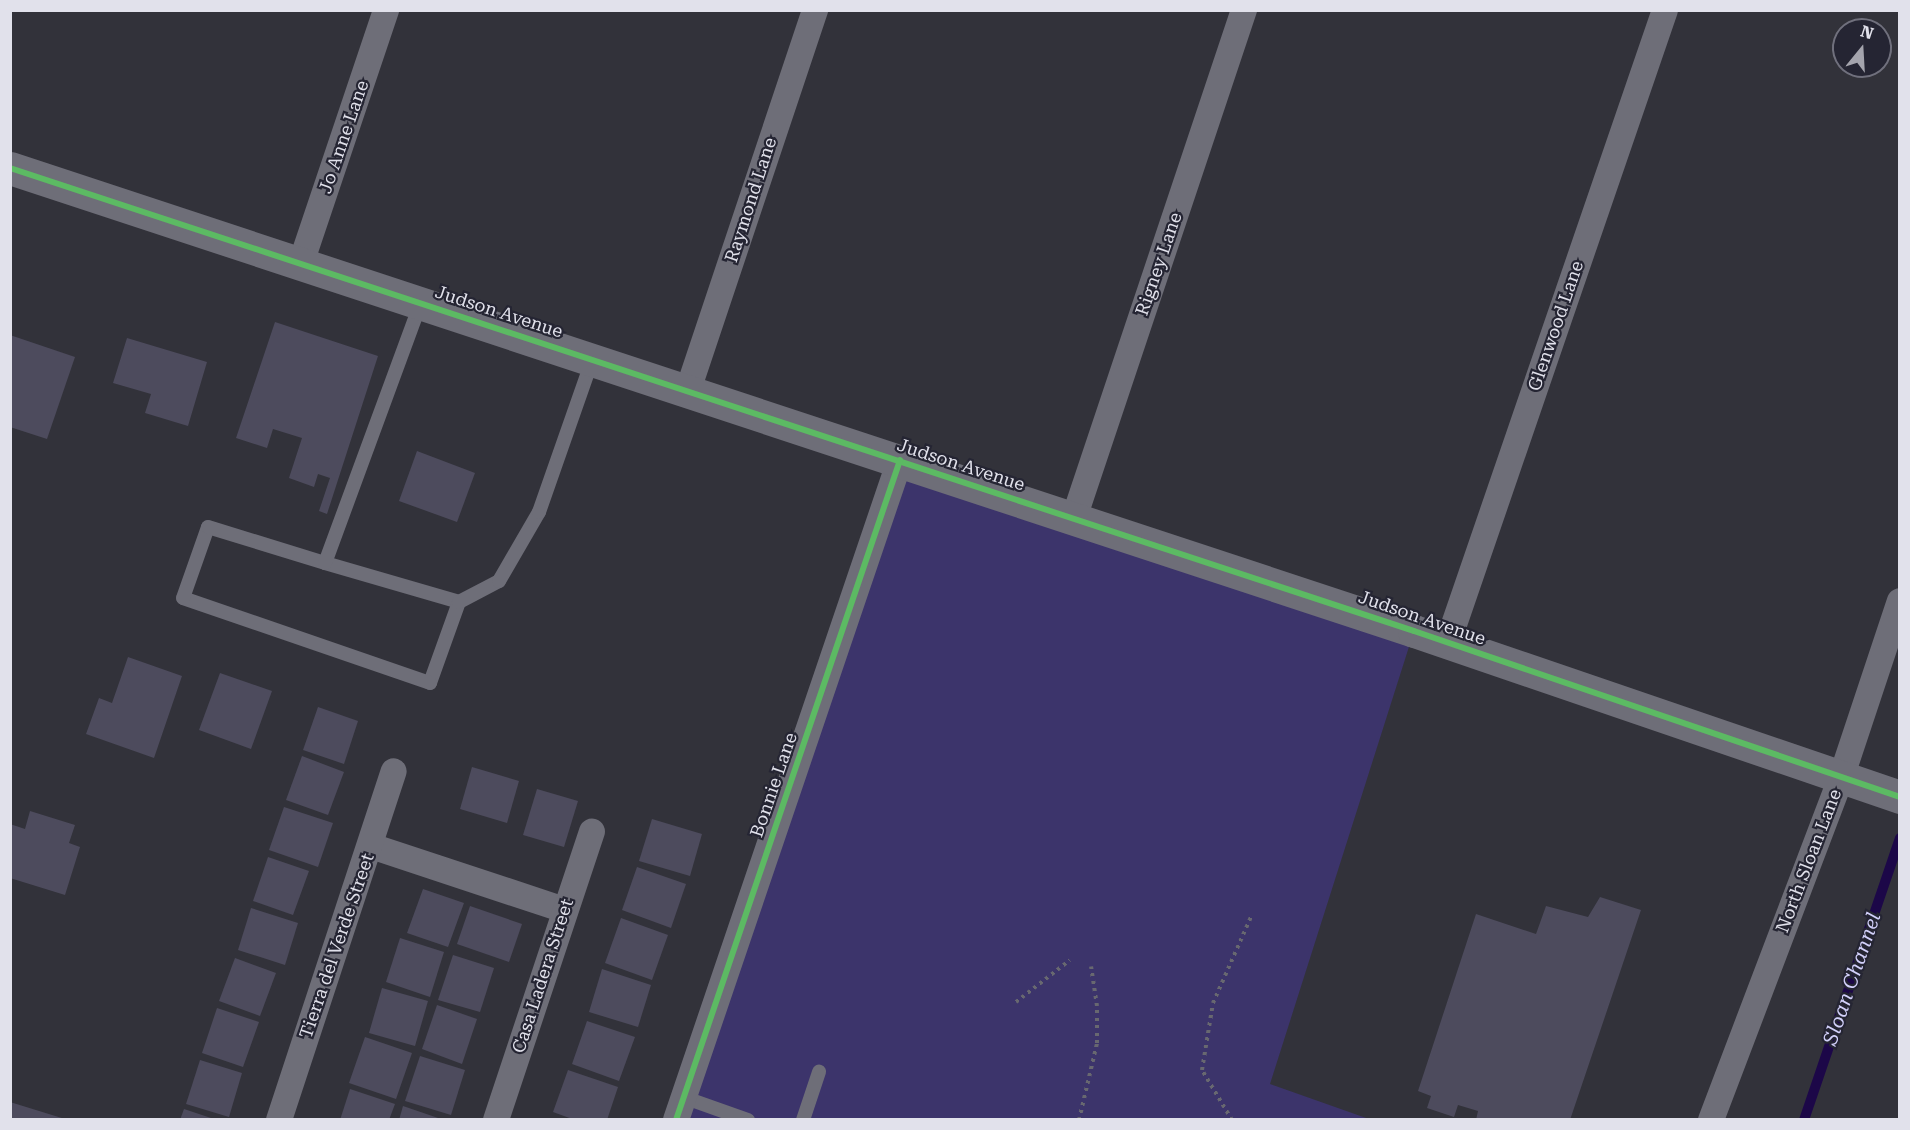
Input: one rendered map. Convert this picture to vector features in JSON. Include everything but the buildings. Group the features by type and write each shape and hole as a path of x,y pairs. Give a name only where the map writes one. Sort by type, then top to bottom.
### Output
{"street":[{"name":"Jo Anne Lane","path":"302,263 386,10"},
{"name":"Raymond Lane","path":"688,390 815,10"},
{"name":"Rigney Lane","path":"1074,518 1244,10"},
{"name":"Glenwood Lane","path":"1448,642 1665,10"},
{"name":"Judson Avenue","path":"10,168 1448,642 1855,779 1899,797"},
{"name":"Bonnie Lane","path":"680,1108 900,460"},
{"name":"North Sloan Lane","path":"1711,1119 1855,779 1899,601"},
{"name":"Tierra del Verde Street","path":"279,1119 394,771"},
{"name":"Casa Ladera Street","path":"496,1119 564,910 592,832"},
{"path":"371,846 564,910"}],"lane":[{"path":"325,562 421,302"},
{"path":"459,603 208,527 183,598 430,683 459,603 499,581 539,512 593,359"},
{"path":"803,1119 819,1072"},
{"path":"680,1108 748,1119"}],"path":[{"path":"1232,1119 1202,1070 1213,1004 1251,917"},
{"path":"1016,1002 1070,960"},
{"path":"1079,1119 1097,1043 1097,1006 1091,966"}],"shaded area":[{"path":"900,460 1414,631 1270,1084 1369,1119 677,1120"}],"waterway":[{"name":"Sloan Channel","path":"1804,1120 1900,838"}],"cycle path":[{"path":"10,168 1414,631 1900,797"},
{"path":"676,1120 900,460"}]}
